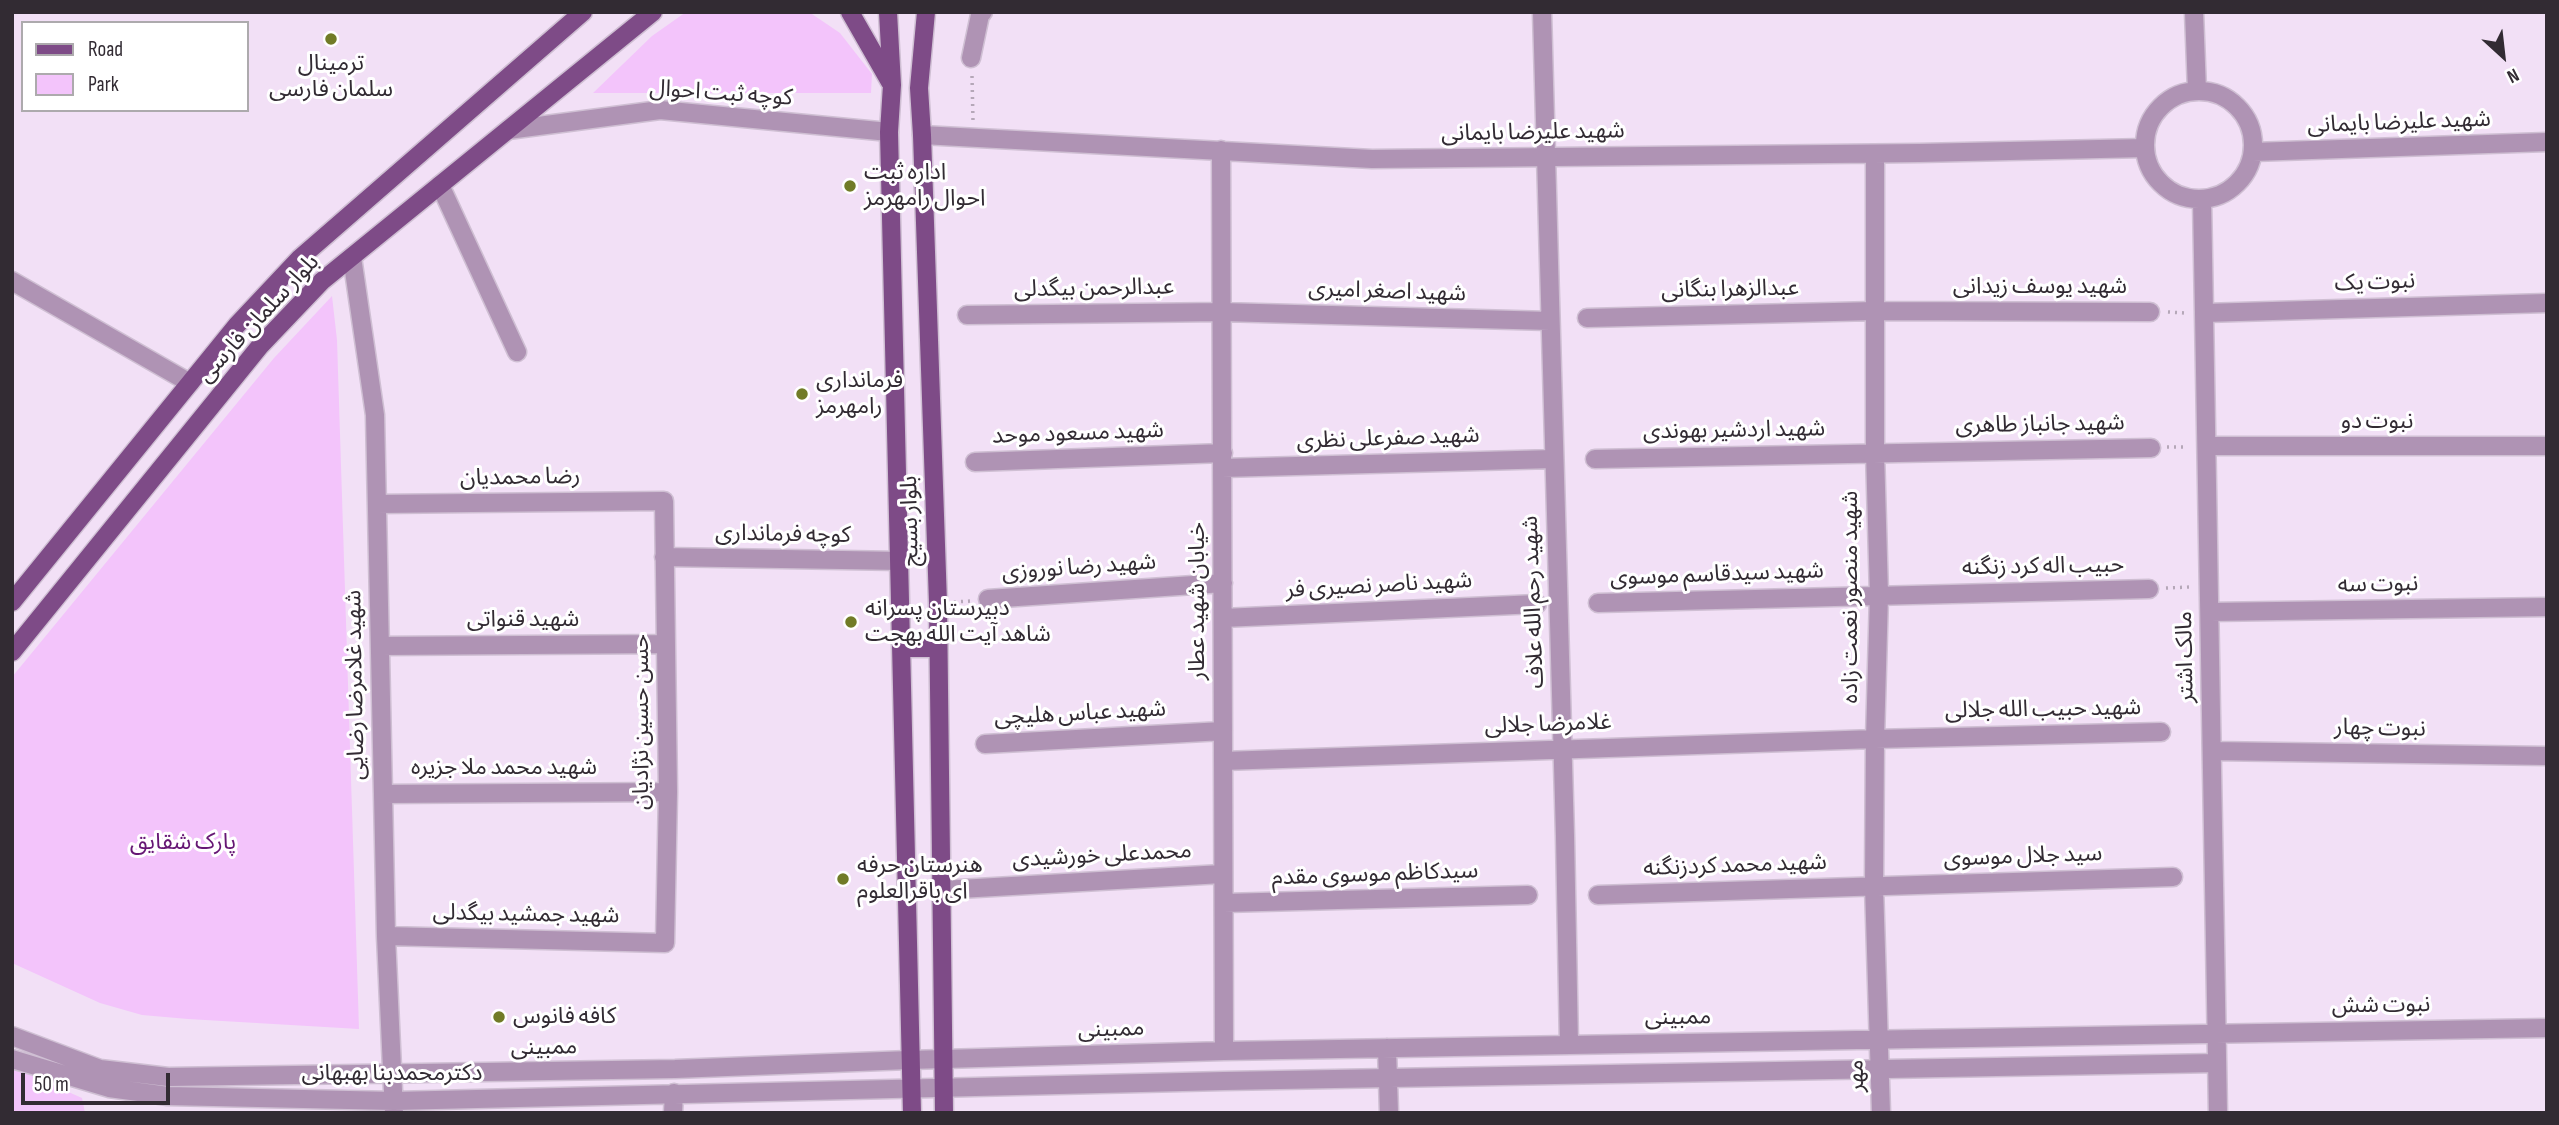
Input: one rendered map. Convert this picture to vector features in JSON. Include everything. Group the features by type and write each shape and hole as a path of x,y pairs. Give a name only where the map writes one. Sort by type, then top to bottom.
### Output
{"main road":[{"name":"بلوار سلمان فارسی","path":"12,602 237,325 300,258 583,12"},
{"name":"بلوار سلمان فارسی","path":"12,652 260,346 322,281 653,12"},
{"path":"850,12 892,85"},
{"name":"بلوار بسیج","path":"888,12 892,85 890,132 912,1113"},
{"name":"بلوار بسیج","path":"926,12 919,88 938,603 944,1113"},
{"path":"901,648 938,648"}],"street":[{"path":"971,58 980,15 983,12"},
{"name":"شهید رحم الله علاف","path":"1542,12 1569,1045"},
{"path":"2194,12 2197,91"},
{"path":"2197,91 2216,94 2232,102 2245,116 2252,133 2253,152 2248,170 2236,185 2221,195 2202,200 2185,198 2170,191 2157,180 2149,165 2145,148 2147,131 2154,116 2165,103 2180,95 2197,91"},
{"name":"کوچه ثبت احوال","path":"508,130 660,110 890,132"},
{"name":"شهید علیرضا بایمانی","path":"922,135 1372,159 1875,154 2145,148"},
{"name":"شهید علیرضا بایمانی","path":"2253,152 2547,142"},
{"name":"خیابان شهید عطار","path":"1221,150 1224,1051"},
{"name":"شهید منصور نعمت زاده","path":"1875,154 1875,452 1879,595 1874,886 1881,1039"},
{"path":"440,185 516,352"},
{"name":"مالک اشتر","path":"2202,200 2218,1113"},
{"name":"شهید غلامرضا رضایی","path":"352,257 375,415 386,936 394,1107"},
{"path":"12,281 190,383"},
{"name":"نبوت یک","path":"2204,313 2547,303"},
{"name":"شهید یوسف زیدانی","path":"1875,311 2150,312"},
{"name":"عبدالزهرا بنگانی","path":"1587,318 1875,311"},
{"name":"عبدالرحمن بیگدلی","path":"967,315 1222,312"},
{"name":"شهید اصغر امیری","path":"1222,312 1550,321"},
{"name":"نبوت دو","path":"2207,446 2547,446"},
{"name":"شهید جانباز طاهری","path":"1875,452 2151,448"},
{"name":"شهید اردشیر بهوندی","path":"1594,459 1875,452"},
{"name":"شهید صفرعلی نظری","path":"1223,461 1554,459"},
{"name":"شهید مسعود موحد","path":"975,462 1223,461"},
{"name":"رضا محمدیان","path":"377,504 664,501"},
{"name":"حسن حسین نژادیان","path":"664,501 668,792 665,943"},
{"name":"کوچه فرمانداری","path":"664,557 901,561"},
{"name":"شهید رضا نوروزی","path":"988,600 1223,583"},
{"name":"حبیب اله کرد زنگنه","path":"1879,595 2149,589"},
{"name":"شهید سیدقاسم موسوی","path":"1598,603 1879,595"},
{"name":"شهید ناصر نصیری فر","path":"1223,618 1537,604"},
{"name":"نبوت سه","path":"2210,612 2547,607"},
{"name":"شهید قنواتی","path":"380,646 666,644"},
{"name":"شهید عباس هلیچی","path":"985,744 1223,731"},
{"name":"شهید حبیب الله جلالی","path":"1875,739 2161,732"},
{"name":"غلامرضا جلالی","path":"1223,761 1875,739"},
{"name":"نبوت چهار","path":"2212,751 2547,756"},
{"name":"شهید محمد ملا جزیره","path":"383,794 668,792"},
{"name":"محمدعلی خورشیدی","path":"942,890 1222,874"},
{"name":"سید جلال موسوی","path":"1874,886 2173,877"},
{"name":"شهید محمد کردزنگنه","path":"1598,895 1874,886"},
{"name":"سیدکاظم موسوی مقدم","path":"1224,903 1528,895"},
{"name":"شهید جمشید بیگدلی","path":"386,936 665,943"},
{"name":"نبوت شش","path":"2217,1033 2547,1028"},
{"name":"ممبینی","path":"12,1036 100,1069 169,1077 393,1076 1224,1051 2217,1033"},
{"name":"مهر","path":"1881,1039 1881,1113"},
{"path":"1387,1048 1389,1113"},
{"name":"دکترمحمدبنا بهبهانی","path":"12,1059 169,1105 394,1107 674,1093 944,1088"},
{"path":"944,1088 2217,1063"},
{"path":"673,1113 674,1093"}],"path":[{"path":"971,58 974,137"},
{"name":"شهید یوسف زیدانی","path":"2150,312 2204,313"},
{"name":"شهید جانباز طاهری","path":"2151,448 2207,446"},
{"name":"حبیب اله کرد زنگنه","path":"2149,589 2209,585"},
{"name":"شهید رضا نوروزی","path":"938,603 988,600"}],"green space":[{"path":"686,12 809,12 840,33 872,74 871,93 593,93 652,36"},
{"name":"پارک شقایق","path":"332,296 337,340 359,1029 142,1015 100,1003 12,963 12,677 274,358"},
{"path":"12,1067 82,1098 85,1113 12,1113"}],"place":[{"name":"ترمینال سلمان فارسی","path":"331,39"},
{"name":"اداره ثبت احوال رامهرمز","path":"850,186"},
{"name":"فرمانداری رامهرمز","path":"802,394"},
{"name":"دبیرستان پسرانه شاهد آیت الله بهجت","path":"851,622"},
{"name":"هنرستان حرفه ای باقرالعلوم","path":"843,879"},
{"name":"کافه فانوس","path":"499,1017"}]}
